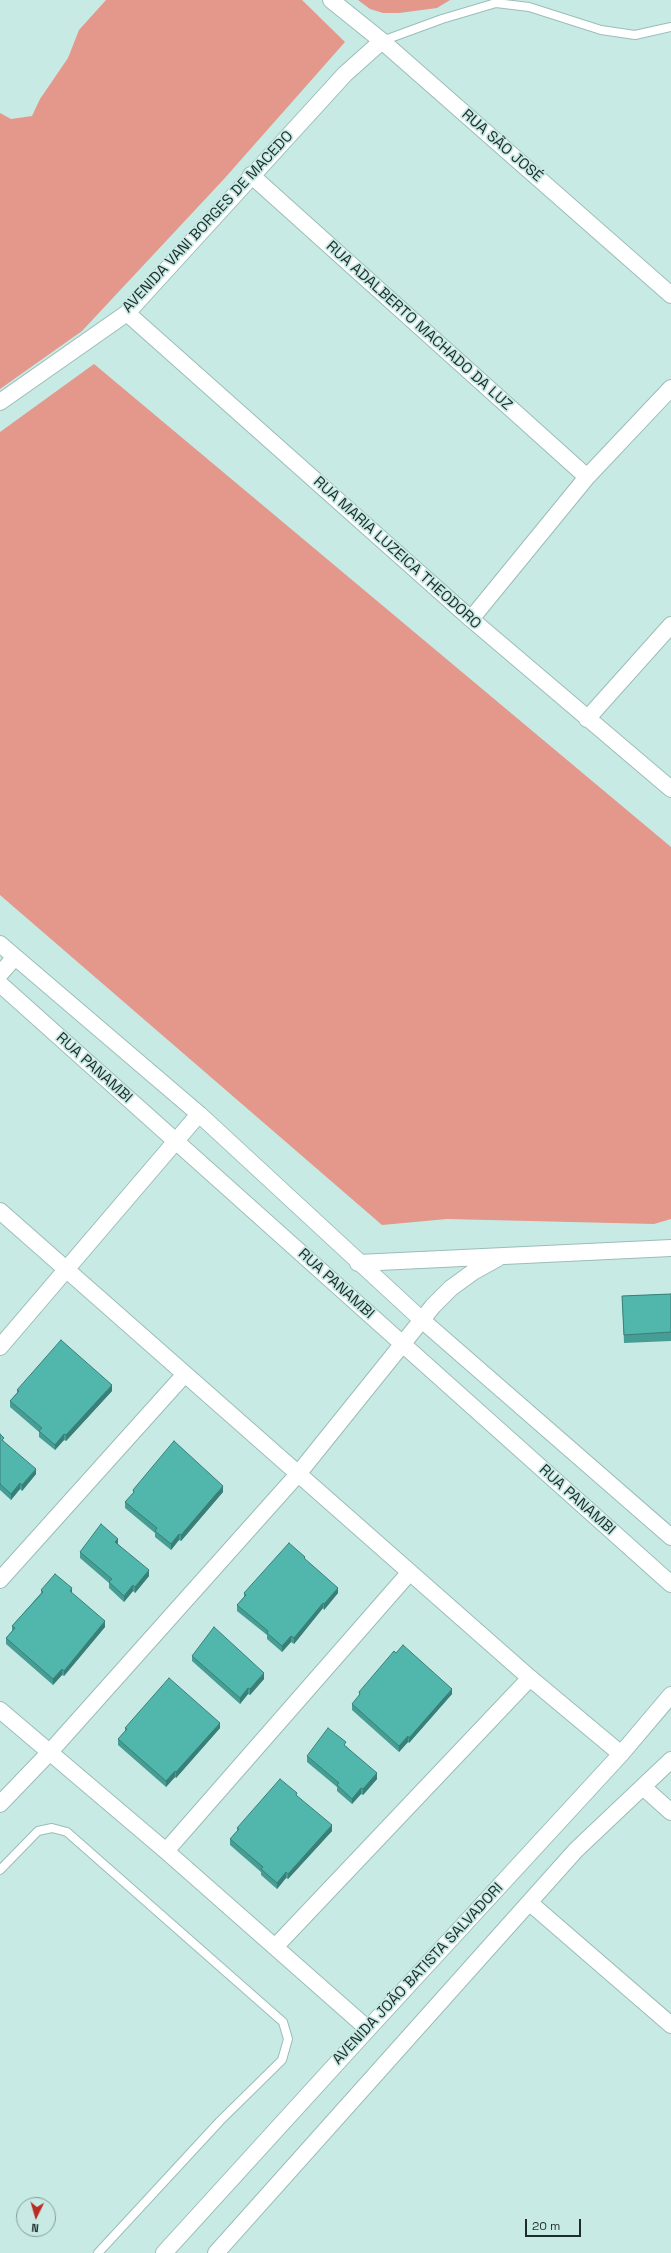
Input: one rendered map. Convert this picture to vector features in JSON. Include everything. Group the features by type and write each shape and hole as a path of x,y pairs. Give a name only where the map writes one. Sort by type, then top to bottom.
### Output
{"street":[{"name":"RUA SÃO JOSÉ","path":"331,0 382,40 671,295"},
{"name":"AVENIDA VANI BORGES DE MACEDO","path":"0,402 127,313 251,175 345,74 382,40"},
{"name":"RUA ADALBERTO MACHADO DA LUZ","path":"251,175 587,477"},
{"name":"RUA MARIA LUZEICA THEODORO","path":"127,313 471,619 671,789"},
{"path":"471,619 587,477 671,388"},
{"path":"587,719 671,625"},
{"name":"RUA PANAMBI","path":"0,944 199,1114 358,1263 671,1537"},
{"path":"0,974 15,957"},
{"name":"RUA PANAMBI","path":"0,984 671,1584"},
{"path":"0,1347 199,1114"},
{"path":"0,1211 530,1678 621,1754"},
{"path":"358,1263 671,1248"},
{"path":"0,1804 49,1753 298,1474 423,1321 433,1306 450,1288 473,1272 500,1257"},
{"path":"0,1580 185,1374"},
{"path":"166,1851 410,1572"},
{"path":"275,1947 530,1678"},
{"name":"AVENIDA JOÃO BATISTA SALVADORI","path":"164,2253 621,1754 671,1695"},
{"path":"0,1710 166,1851 368,2029"},
{"path":"216,2253 576,1850 671,1760"},
{"path":"643,1787 671,1812"},
{"path":"530,1902 671,2025"}],"lane":[{"path":"382,40 442,18 496,4 529,7 600,30 635,35 671,27"},
{"path":"0,1870 38,1831 52,1828 68,1832 283,2022 288,2040 282,2060 220,2121 98,2253"}],"shaded area":[{"path":"106,0 302,0 345,42 224,179 82,331 0,389 0,113 11,119 32,116 40,99 68,58 79,30"},
{"path":"358,0 450,0 437,8 399,13 383,13 370,9"},
{"path":"94,364 671,847 671,1219 654,1224 447,1219 382,1225 0,895 0,432"}],"building":[{"path":"671,1294 671,1332 624,1335 622,1296"},
{"path":"61,1340 112,1385 55,1445 39,1431 42,1428 10,1401 19,1391 17,1390"},
{"path":"0,1434 4,1438 2,1440 36,1469 22,1485 20,1483 11,1494 0,1484"},
{"path":"174,1441 223,1486 181,1535 179,1534 171,1544 155,1531 157,1528 125,1502 134,1492 133,1490"},
{"path":"101,1524 118,1539 115,1542 149,1570 135,1587 133,1585 124,1596 109,1582 112,1579 80,1552"},
{"path":"289,1543 338,1588 324,1604 323,1603 294,1638 291,1636 282,1646 267,1633 268,1631 237,1605 246,1595 244,1593"},
{"path":"55,1574 72,1588 70,1591 105,1621 64,1671 62,1669 53,1679 6,1638 15,1628 12,1626 43,1592 41,1590"},
{"path":"214,1627 264,1673 240,1698 192,1656"},
{"path":"403,1645 452,1689 409,1738 408,1736 399,1746 352,1704 360,1694 359,1692 394,1651 396,1653"},
{"path":"169,1678 220,1723 166,1781 118,1739 127,1729 125,1728"},
{"path":"328,1728 346,1742 344,1745 377,1773 352,1799 337,1785 339,1783 307,1756"},
{"path":"280,1779 297,1793 296,1795 332,1825 288,1874 286,1872 277,1883 261,1869 263,1867 230,1839 239,1829 237,1828"}]}
